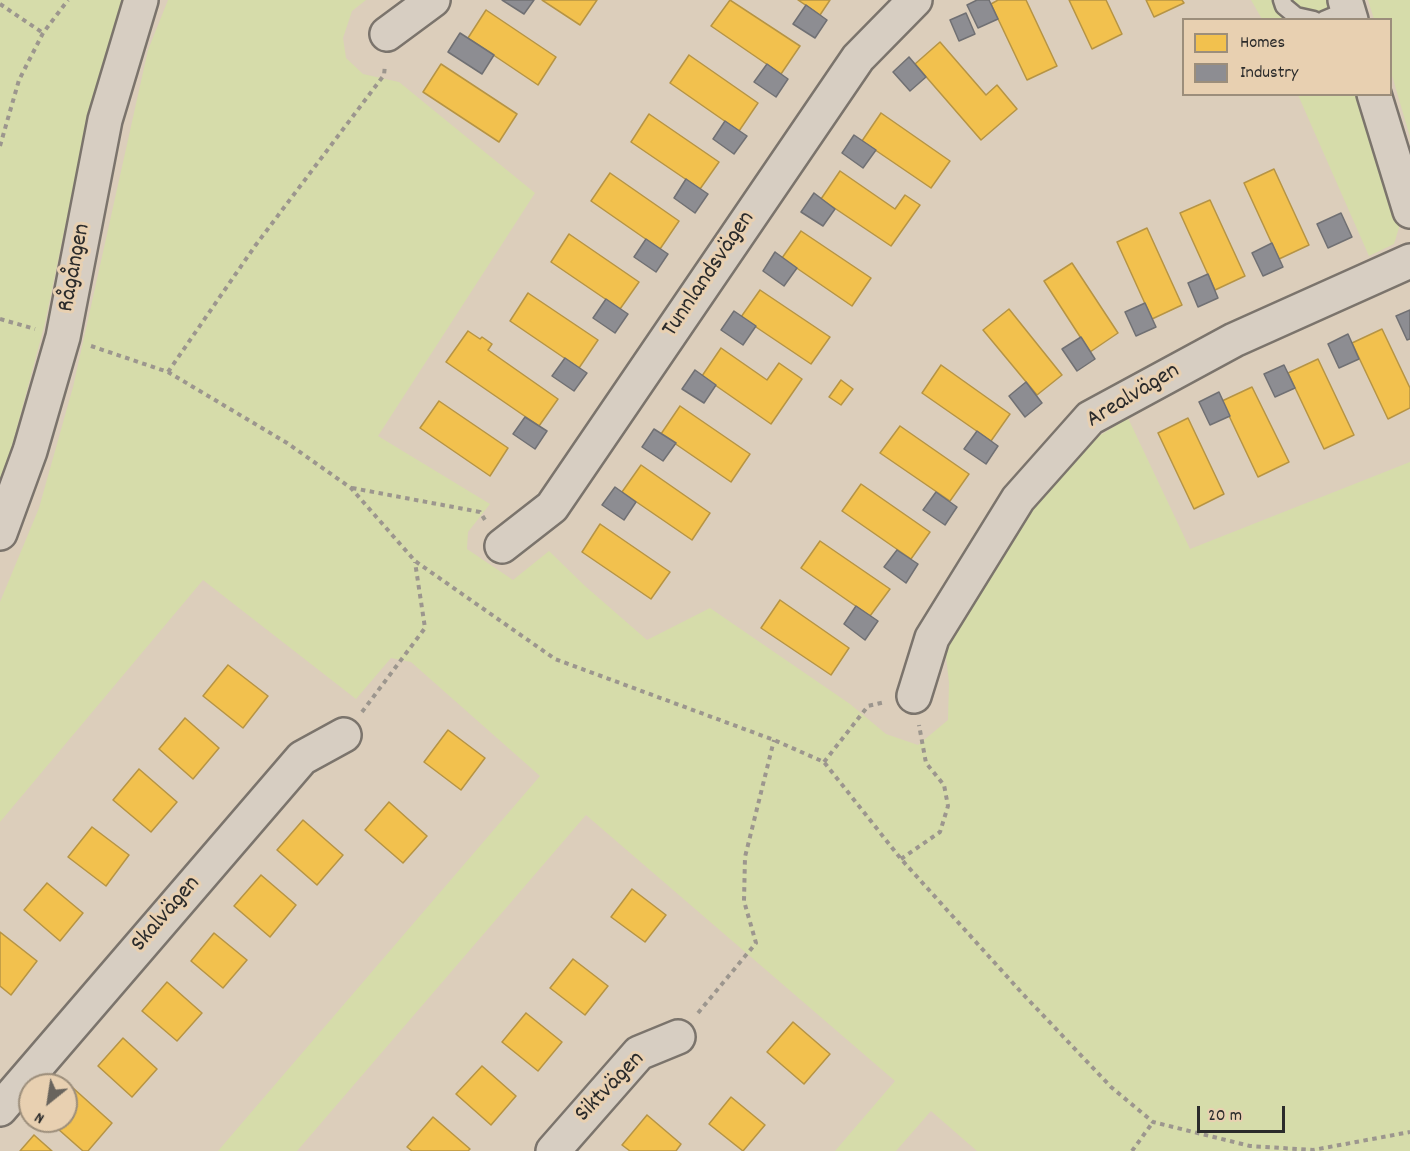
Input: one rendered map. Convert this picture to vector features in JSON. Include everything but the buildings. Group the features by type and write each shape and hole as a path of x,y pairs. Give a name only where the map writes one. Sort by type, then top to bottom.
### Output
{"street":[{"name":"Rågången","path":"0,533 30,451 63,337 105,120 141,0"},
{"path":"387,34 434,0"},
{"name":"Tunnlandsvägen","path":"502,546 552,507 858,58 915,0"},
{"path":"1375,96 1410,211"},
{"name":"Arealvägen","path":"914,696 932,638 1018,499 1090,418 1234,340 1410,261"},
{"name":"Skalvägen","path":"0,1109 302,758 344,735"},
{"name":"Siktvägen","path":"553,1151 639,1053 678,1037"}],"lane":[{"path":"1282,0 1284,6 1296,16 1305,18"}],"path":[{"path":"0,146 19,80 43,33 68,0"},
{"path":"0,4 43,33"},
{"path":"168,372 255,246 384,75 387,34"},
{"path":"0,319 168,372 287,443 351,488 415,561 555,659 774,740 824,762 901,859 1021,992 1103,1078 1153,1122 1250,1146 1313,1150 1410,1132"},
{"path":"351,488 480,512 502,546"},
{"path":"344,735 425,628 415,561"},
{"path":"824,762 868,706 914,696 926,763 944,785 948,806 940,832 901,859"},
{"path":"678,1037 756,943 744,901 745,857 774,740"},
{"path":"1132,1151 1153,1122"}],"green space":[{"path":"0,0 121,0 122,9 88,117 45,323 0,491"},
{"path":"168,0 366,0 352,11 343,38 346,58 363,74 399,82 535,193 378,436 490,504 468,532 467,549 513,580 549,551 647,640 710,608 850,704 886,734 918,745 948,720 949,683 945,647 1032,507 1091,441 1128,418 1190,549 1410,462 1410,1151 977,1151 931,1111 896,1151 835,1151 895,1081 586,815 297,1151 218,1151 540,776 411,662 391,658 356,699 203,580 0,822 0,602 39,508 73,387 148,50"},
{"path":"1251,0 1329,0 1335,18 1261,18"},
{"path":"1368,0 1410,0 1410,137 1392,75 1392,18 1374,18"},
{"path":"1298,96 1359,96 1401,221 1394,244 1369,256"}]}
